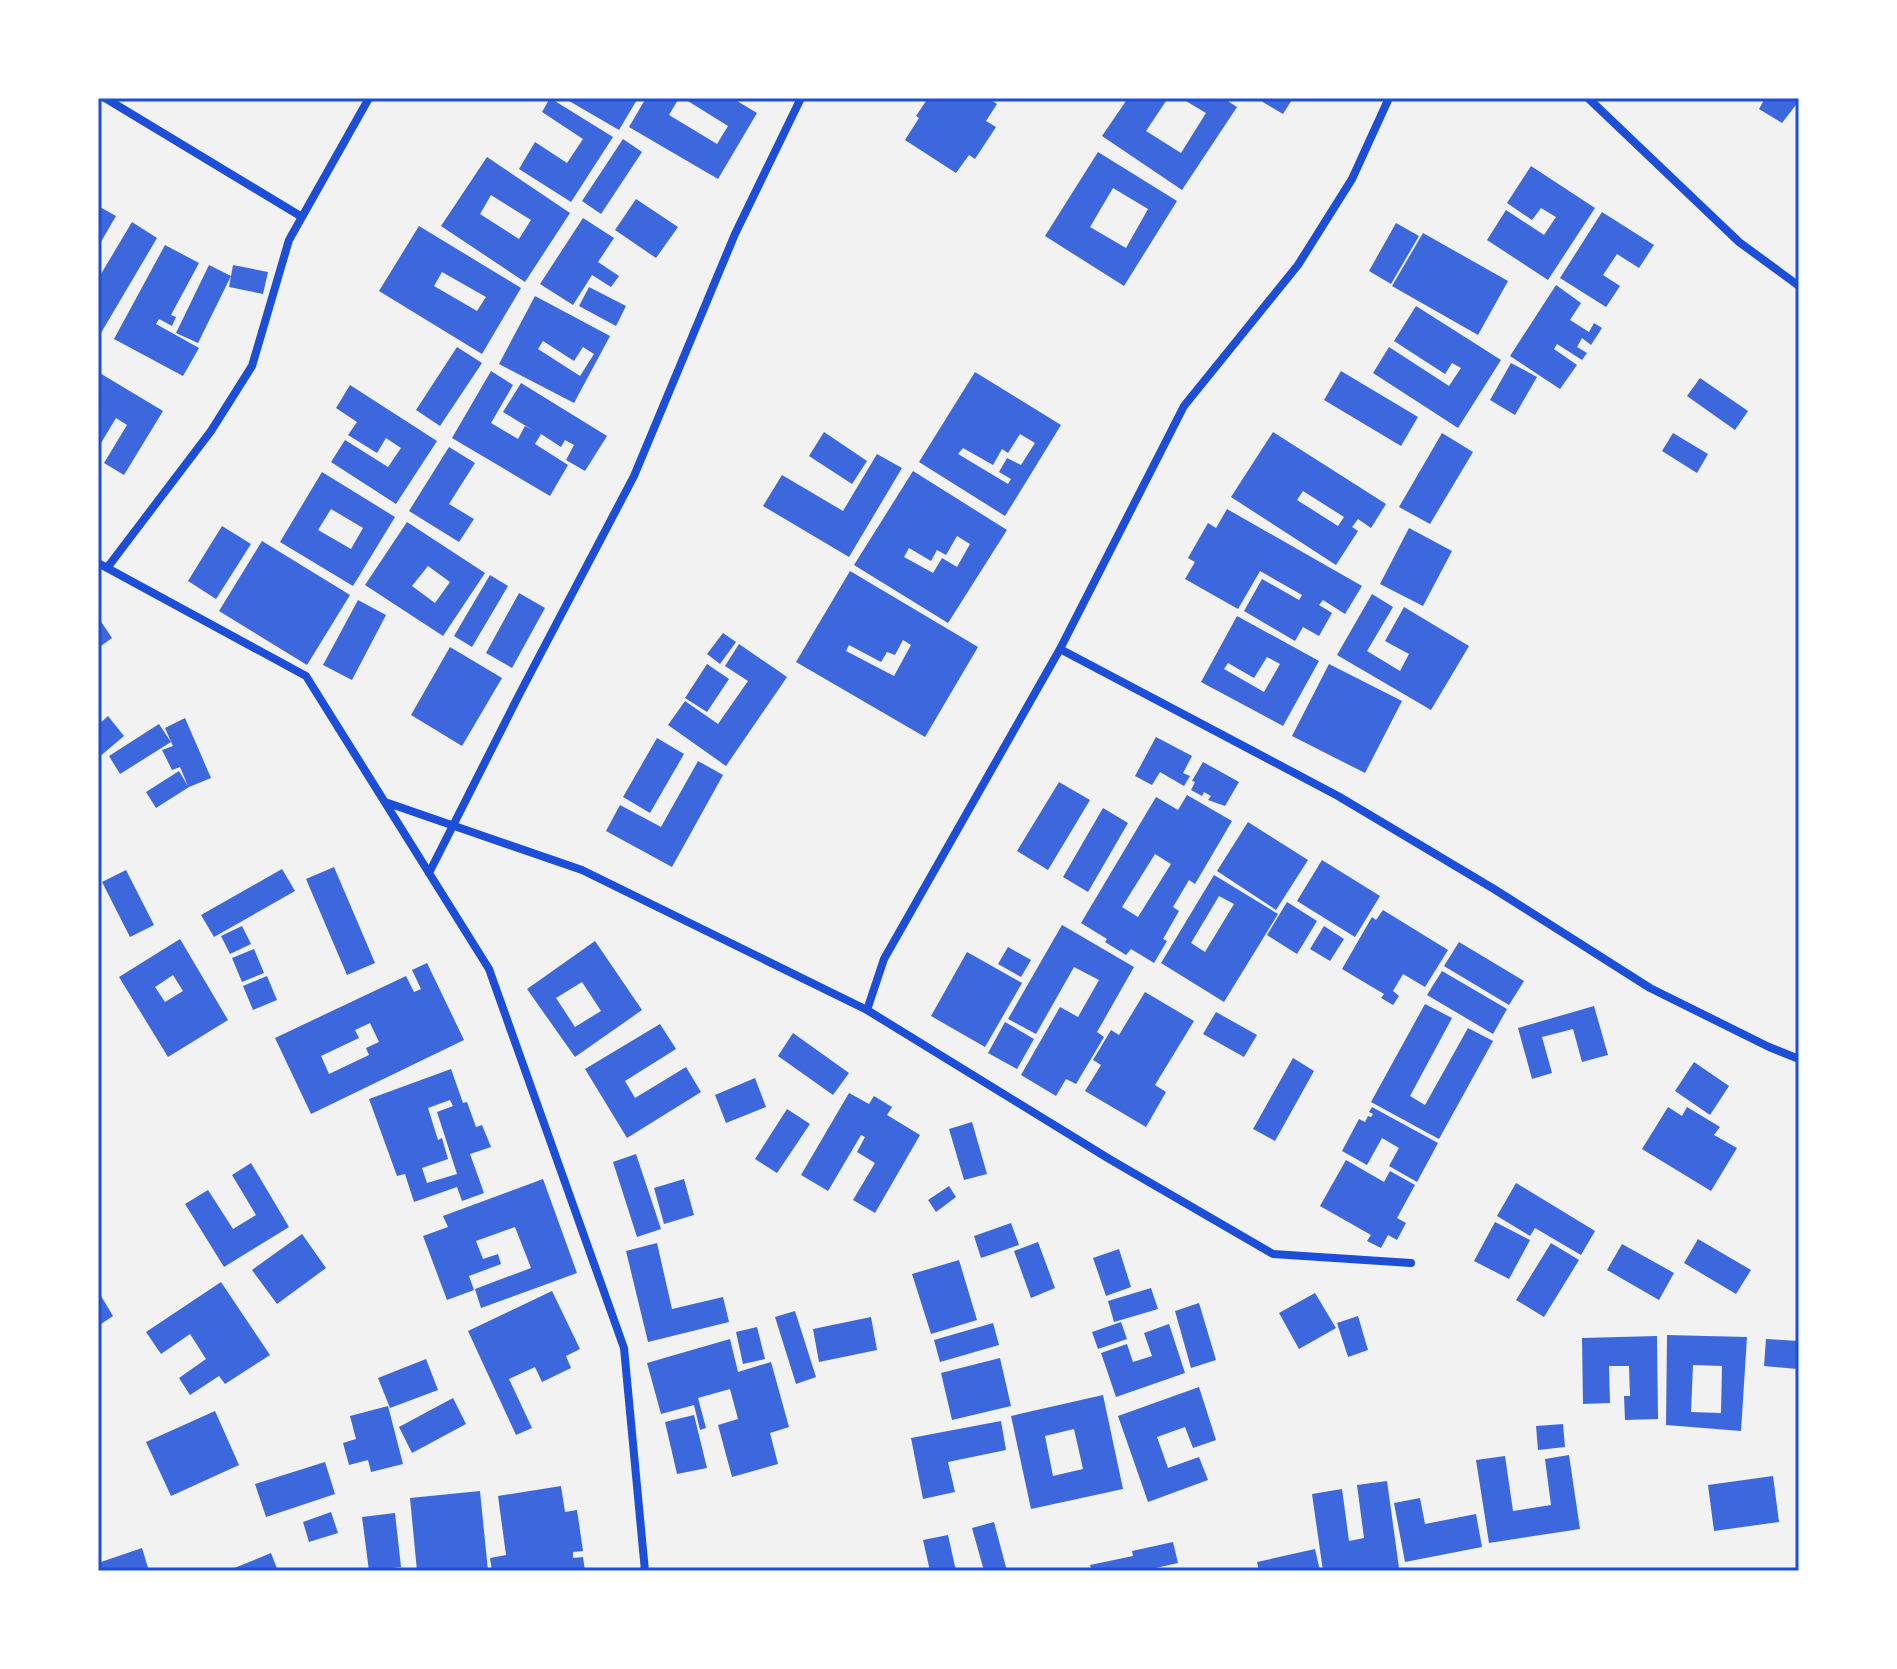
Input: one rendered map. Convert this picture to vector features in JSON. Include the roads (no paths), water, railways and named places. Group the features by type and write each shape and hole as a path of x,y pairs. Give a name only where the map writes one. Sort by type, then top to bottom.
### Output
{"street":[{"path":"105,98 302,217"},
{"path":"107,568 211,431 252,366 289,240 369,98"},
{"path":"429,873 634,476 735,234 801,98"},
{"path":"867,1010 884,959 1060,649 1184,406 1298,265 1352,179 1389,98"},
{"path":"1588,98 1739,242 1799,286"},
{"path":"98,563 306,676 489,969 624,1348 645,1571"},
{"path":"1060,649 1338,796 1494,889 1650,988 1799,1059"},
{"path":"384,801 582,870 867,1010 1111,1160 1273,1254 1411,1263"}]}
